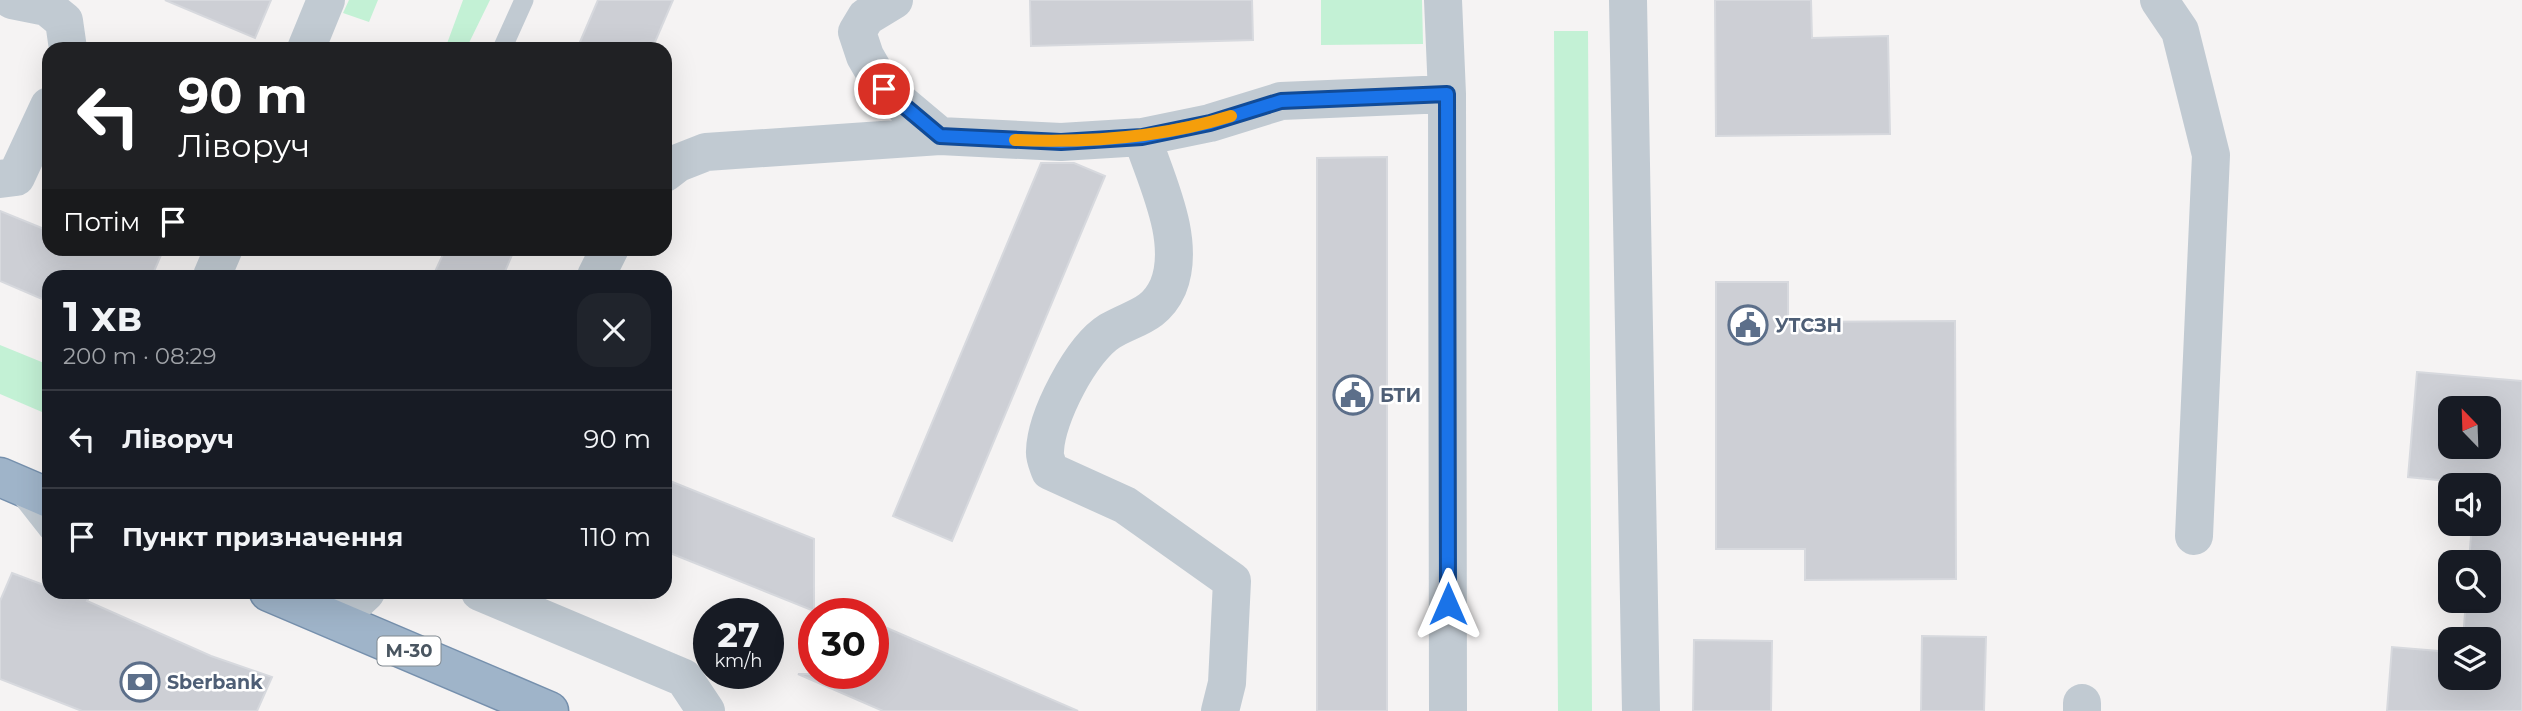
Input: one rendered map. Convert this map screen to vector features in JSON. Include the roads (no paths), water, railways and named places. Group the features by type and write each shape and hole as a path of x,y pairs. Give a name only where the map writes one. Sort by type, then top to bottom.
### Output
{"highway":[{"path":"5,479 42,495"},
{"name":"М-30","path":"286,599 550,711"}],"street":[{"path":"12,0 47,7 64,21 67,42"},
{"path":"309,42 326,0"},
{"path":"894,0 866,17 858,32 865,56 884,89 940,136"},
{"path":"1443,0 1447,94 1448,711"},
{"path":"1628,0 1641,711"},
{"path":"2159,0 2179,32 2211,155 2194,536"},
{"path":"672,168 706,152 940,136 1061,142 1142,137 1210,123 1281,101 1447,94"},
{"path":"0,179 16,177 42,121"},
{"path":"1142,137 1167,214 1174,252 1168,286 1152,311 1110,331 1091,347 1054,411 1044,453 1050,471 1125,505 1232,581 1227,683 1220,711"},
{"path":"336,620 358,599"},
{"path":"497,599 684,678 706,711"}],"lane":[{"path":"505,42 524,0"},
{"path":"5,479 42,523"}],"place":[{"name":"УТСЗН","path":"1748,325"},
{"name":"БТИ","path":"1353,395"},
{"name":"Sberbank","path":"140,682"}]}
